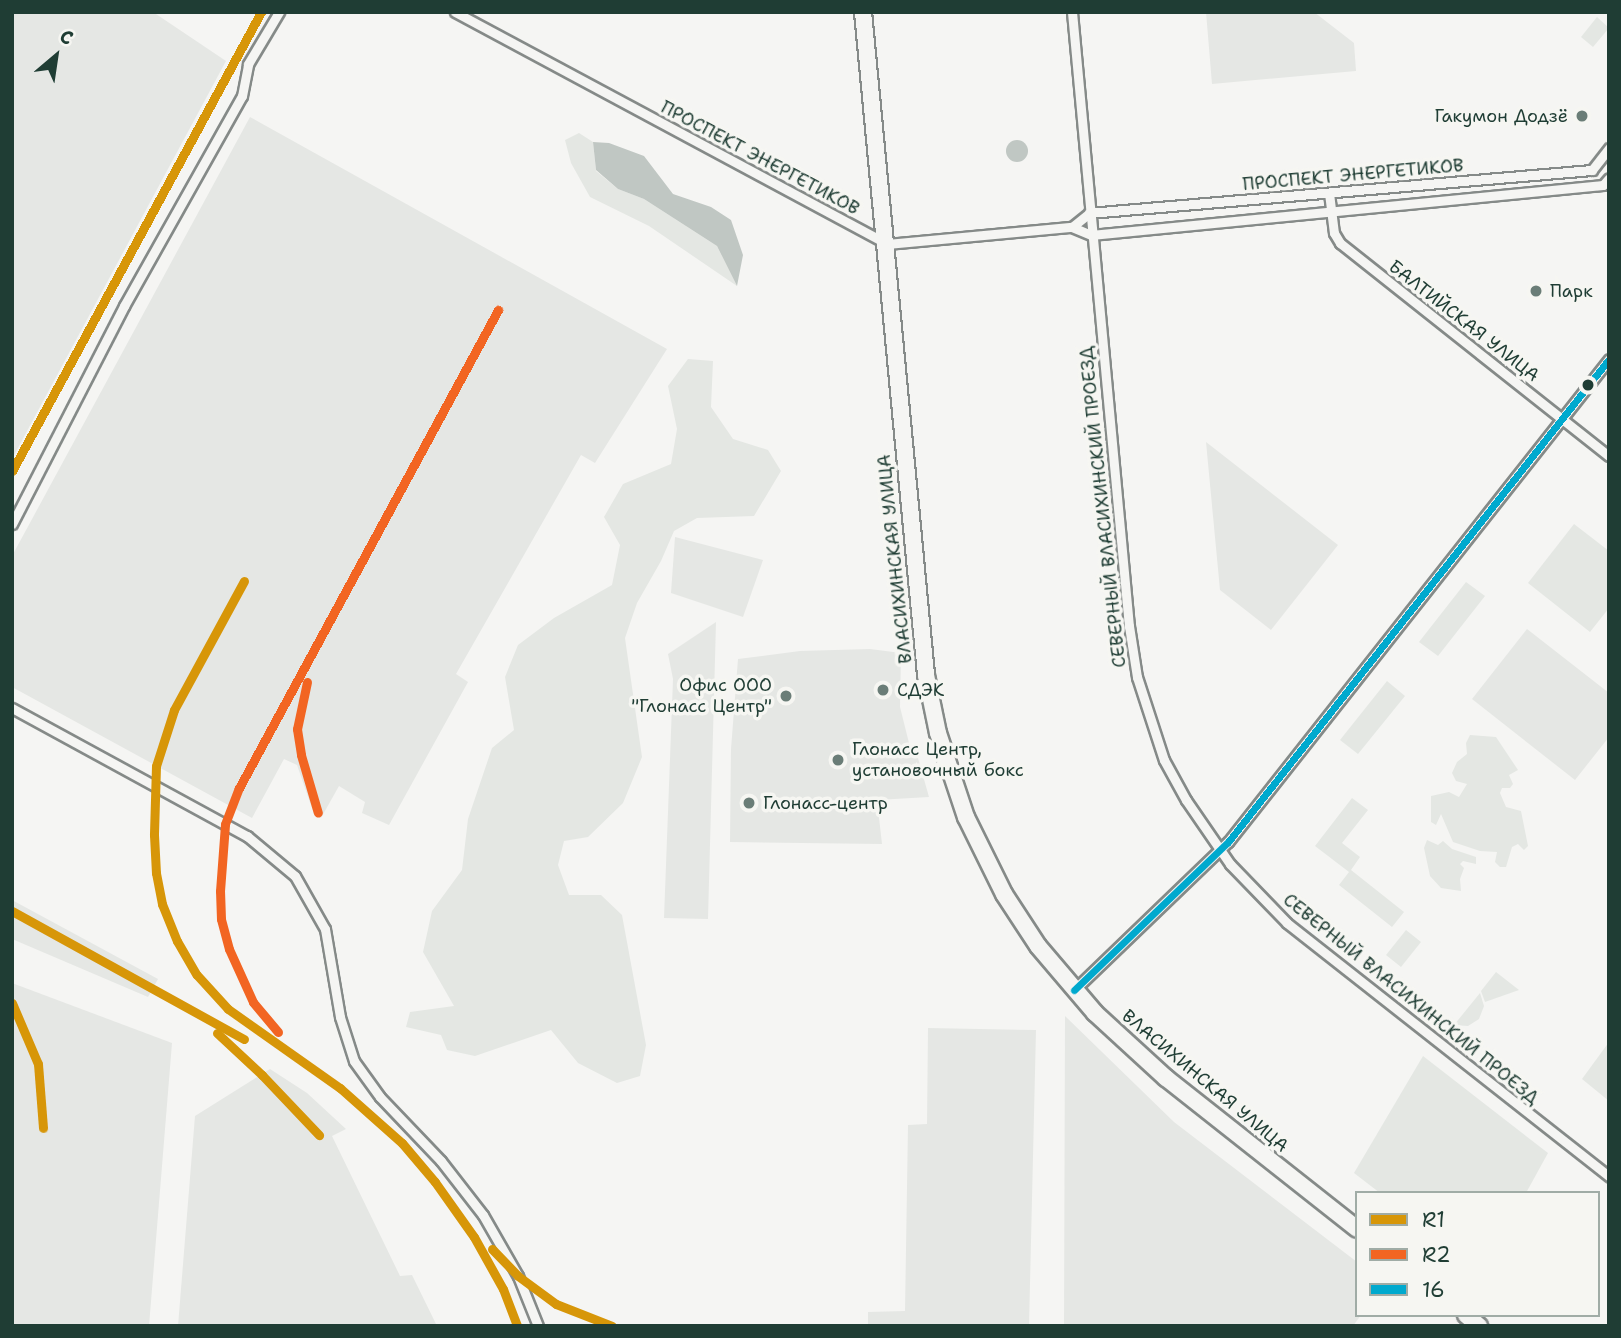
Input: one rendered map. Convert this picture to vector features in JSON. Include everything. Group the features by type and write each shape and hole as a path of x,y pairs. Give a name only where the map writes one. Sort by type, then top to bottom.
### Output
{"highway":[{"name":"ВЛАСИХИНСКАЯ УЛИЦА","path":"863,12 887,244 920,624 936,726 957,792 985,860 1038,946 1074,990 1125,1043 1166,1078 1355,1227"}],"street":[{"path":"12,524 124,306 242,96 248,64 279,12"},
{"name":"ПРОСПЕКТ ЭНЕРГЕТИКОВ","path":"455,12 887,244"},
{"name":"СЕВЕРНЫЙ ВЛАСИХИНСКИЙ ПРОЕЗД","path":"1072,12 1132,655 1164,760 1221,850 1246,882 1287,923 1609,1176"},
{"name":"ПРОСПЕКТ ЭНЕРГЕТИКОВ","path":"1089,213 1592,170 1609,148"},
{"name":"ПРОСПЕКТ ЭНЕРГЕТИКОВ","path":"1091,234 1603,185 1609,177"},
{"name":"БАЛТИЙСКАЯ УЛИЦА","path":"1329,193 1334,233 1340,243 1609,456"},
{"path":"1072,227 1089,213"},
{"path":"887,244 1072,227 1091,234"},
{"path":"1074,990 1221,850 1306,747 1609,359"},
{"path":"12,708 247,836 295,876 325,929 340,1017 354,1061 380,1097 441,1161 483,1215 518,1276 538,1326"}],"shaded area":[{"path":"12,12 153,12 226,61 12,459"},
{"path":"1206,12 1314,12 1354,43 1356,71 1212,84"},
{"path":"1597,17 1609,28 1593,47 1581,37"},
{"path":"250,117 667,349 595,463 581,455 456,674 468,682 389,825 362,813 365,802 339,786 321,818 314,814 297,765 284,759 252,818 12,687 12,556"},
{"path":"579,133 593,142 596,171 618,189 644,199 717,246 737,286 649,226 590,197 571,163 565,140"},
{"path":"1017,140 1025,143 1028,151 1025,159 1017,162 1009,159 1006,151 1009,143"},
{"path":"593,142 609,143 644,156 673,194 711,207 731,220 743,255 737,286 717,246 644,199 618,189 596,170"},
{"path":"688,359 713,361 711,407 733,439 768,450 781,471 754,516 697,518 674,531 661,561 637,603 625,638 642,757 623,803 588,837 564,841 558,865 569,895 601,895 622,915 646,1045 640,1076 617,1083 578,1063 551,1030 475,1056 447,1050 441,1035 406,1027 410,1012 454,1006 423,952 432,911 462,870 468,819 492,748 514,730 505,677 518,645 554,618 612,585 620,545 604,517 623,484 671,464 677,429 668,386"},
{"path":"1206,442 1338,545 1271,630 1220,590"},
{"path":"1574,524 1609,551 1609,608 1590,632 1528,583"},
{"path":"675,537 763,560 743,617 671,593"},
{"path":"1466,582 1485,596 1438,656 1419,642"},
{"path":"716,622 708,919 664,918 673,679 668,654"},
{"path":"1527,629 1609,693 1609,737 1575,780 1472,699"},
{"path":"870,649 901,653 900,707 911,751 916,751 929,797 877,800 882,844 730,842 731,749 738,659 800,651"},
{"path":"1387,681 1405,696 1358,754 1340,740"},
{"path":"1470,735 1496,737 1518,770 1509,775 1513,784 1510,788 1502,788 1500,793 1506,807 1521,811 1528,846 1524,850 1518,844 1512,847 1506,867 1500,867 1495,862 1497,852 1480,851 1453,842 1441,814 1436,825 1431,822 1431,796 1449,792 1459,797 1467,784 1456,781 1452,773 1457,762 1467,754 1466,743"},
{"path":"1352,798 1368,810 1342,843 1360,857 1351,870 1404,912 1392,927 1339,885 1349,872 1315,846"},
{"path":"1427,840 1438,845 1443,841 1452,849 1476,857 1476,864 1463,861 1460,864 1464,868 1460,879 1461,891 1441,888 1430,876 1424,848"},
{"path":"12,900 158,979 148,997 12,939"},
{"path":"1406,930 1421,942 1401,967 1386,955"},
{"path":"1496,972 1519,990 1485,1002 1481,991"},
{"path":"12,983 172,1043 149,1326 12,1326"},
{"path":"1480,993 1484,1006 1479,1019 1468,1026 1454,1025"},
{"path":"1065,1016 1174,1122 1355,1260 1355,1317 1360,1317 1353,1326 1064,1326"},
{"path":"928,1028 1036,1030 1029,1326 868,1326 868,1312 905,1311 908,1125 927,1124"},
{"path":"1609,1042 1609,1101 1582,1079"},
{"path":"1423,1056 1548,1153 1527,1191 1377,1191 1354,1173"},
{"path":"270,1069 307,1093 346,1129 332,1136 400,1276 412,1275 437,1326 178,1326 195,1116"}],"transit line":[{"name":"R1","path":"12,471 261,12"},
{"name":"R2","path":"278,1032 253,1002 229,949 221,919 220,891 225,824 239,788 498,310"},
{"name":"16","path":"1074,990 1228,842 1609,359"},
{"name":"R1","path":"244,581 174,710 156,766 154,835 156,873 162,904 177,941 197,975 228,1009 340,1088 402,1143 435,1182 474,1237 503,1289 517,1326"},
{"name":"R2","path":"307,682 297,729 301,755 318,813"},
{"name":"R1","path":"12,911 244,1039"},
{"name":"R1","path":"12,1003 38,1064 43,1128"},
{"name":"R1","path":"217,1033 262,1075 319,1135"},
{"name":"R1","path":"492,1249 518,1276 556,1304 612,1326"}],"place":[{"name":"Гакумон Додзё","path":"1582,116"},
{"name":"Парк","path":"1536,291"},
{"name":"СДЭК","path":"883,690"},
{"name":"Офис ООО \"Глонасс Центр\"","path":"786,696"},
{"name":"Глонасс Центр, установочный бокс","path":"838,760"},
{"name":"Глонасс-центр","path":"749,803"}]}
